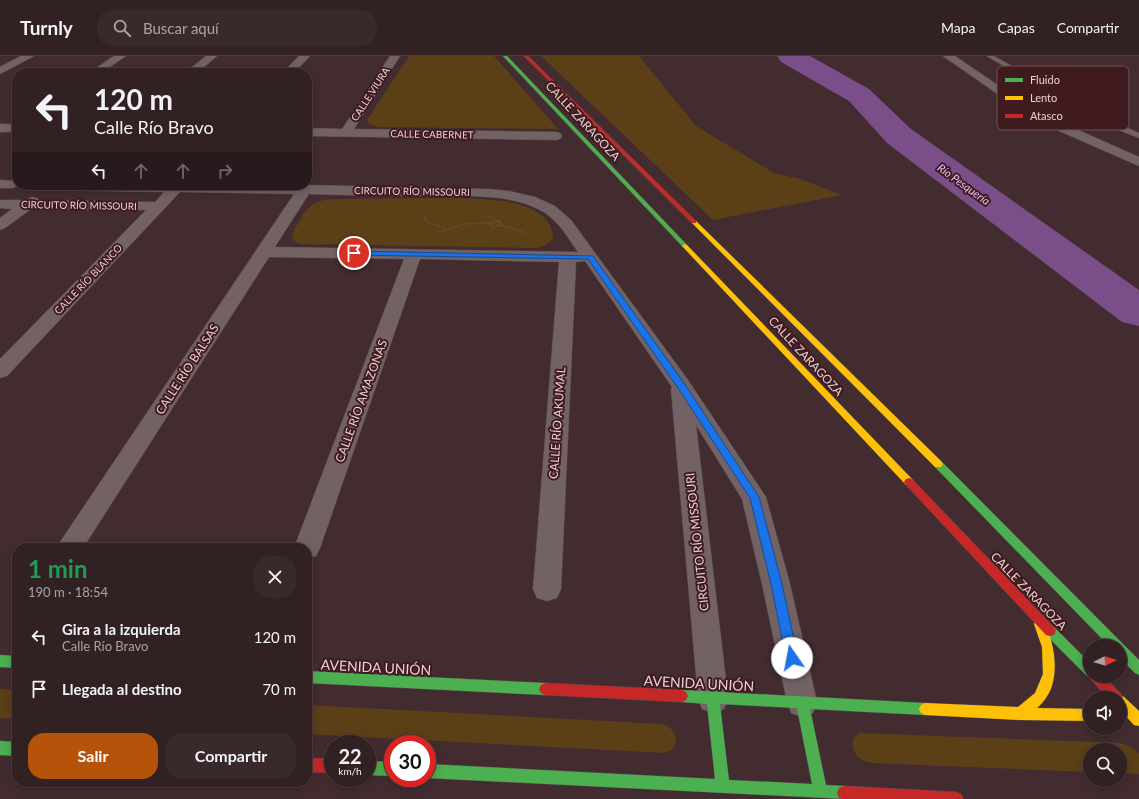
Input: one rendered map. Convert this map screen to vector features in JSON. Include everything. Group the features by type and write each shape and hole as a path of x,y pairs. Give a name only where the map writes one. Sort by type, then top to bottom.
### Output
{"street":[{"path":"0,71 29,56"},
{"path":"102,68 121,56"},
{"path":"196,68 212,56"},
{"path":"293,68 305,56"},
{"name":"CALLE VIURA","path":"345,133 395,56"},
{"name":"CALLE ZARAGOZA","path":"505,56 1038,619 1083,664"},
{"name":"CALLE ZARAGOZA","path":"526,56 932,458 1110,639"},
{"path":"948,56 997,89"},
{"path":"1067,130 1139,162"},
{"name":"CALLE CABERNET","path":"312,132 556,136"},
{"path":"585,140 608,136"},
{"path":"0,225 45,190"},
{"name":"CALLE RÍO BLANCO","path":"0,370 174,190"},
{"name":"CIRCUITO RÍO MISSOURI","path":"305,190 495,193 520,198 539,204 560,216 681,386 754,497 776,584 802,702"},
{"name":"CALLE RÍO BALSAS","path":"72,543 305,190"},
{"name":"CIRCUITO RÍO MISSOURI","path":"0,204 158,206"},
{"path":"264,252 590,257"},
{"name":"CALLE RÍO AMAZONAS","path":"309,543 414,254"},
{"name":"CALLE RÍO AKUMAL","path":"547,589 568,257"},
{"name":"CIRCUITO RÍO MISSOURI","path":"681,386 713,698"},
{"path":"1020,714 1040,697 1049,674 1048,647 1038,619"},
{"path":"1127,656 1139,668"},
{"path":"0,661 12,662"},
{"name":"AVENIDA UNIÓN","path":"312,677 1020,714 1083,715"},
{"path":"1102,683 1110,691"},
{"path":"713,698 722,787"},
{"path":"802,702 820,792"},
{"path":"1127,708 1137,717"},
{"path":"1127,716 1137,717"},
{"path":"0,748 12,749"},
{"path":"312,765 324,766"},
{"path":"436,771 956,799"}],"lane":[{"path":"990,56 1007,66"},
{"path":"1125,130 1139,136"}],"path":[{"path":"446,228 464,223 491,223 497,221 502,225 494,227 490,225 491,223"}],"shaded area":[{"path":"409,56 494,56 558,129 379,127 369,124 367,120"},
{"path":"541,56 639,56 696,126 774,173 800,179 842,195 713,220"},
{"path":"449,198 495,200 528,207 541,215 550,225 553,239 544,246 536,248 300,244 294,240 292,236 300,219 308,208 320,201 337,199"},
{"path":"0,689 12,690 12,719 0,718"},
{"path":"312,705 662,724 670,728 674,734 676,741 673,749 664,753 436,741 436,735 384,735 384,738 376,738 376,735 312,734"},
{"path":"859,733 1121,743 1083,743 1083,772 872,763 859,758 856,755 852,743 853,738"},
{"path":"1127,745 1139,753 1139,774 1127,773"}],"waterway":[{"name":"Río Pesquería","path":"790,56 859,95 899,136 1139,312"}],"traffic: fast":[{"path":"505,56 685,246"},
{"path":"938,464 1110,639"},
{"path":"1050,631 1083,664"},
{"path":"1127,656 1139,669"},
{"path":"0,661 12,662"},
{"path":"312,677 545,689"},
{"path":"682,696 925,709"},
{"path":"713,698 723,787"},
{"path":"802,702 820,791"},
{"path":"0,748 12,749"},
{"path":"376,768 384,769"},
{"path":"436,771 844,793"}],"traffic: slow":[{"path":"694,222 938,464"},
{"path":"685,246 909,482"},
{"path":"1020,714 1040,697 1049,674 1048,647 1040,624"},
{"path":"1127,708 1139,720"},
{"path":"925,709 1020,714 1083,715"}],"traffic: jam":[{"path":"526,56 694,222"},
{"path":"909,482 1050,631"},
{"path":"1102,683 1110,691"},
{"path":"545,689 682,696"},
{"path":"312,765 324,766"},
{"path":"844,793 956,799"}],"route":[{"path":"354,253 590,257 681,386 750,489 758,506 792,658"}]}
